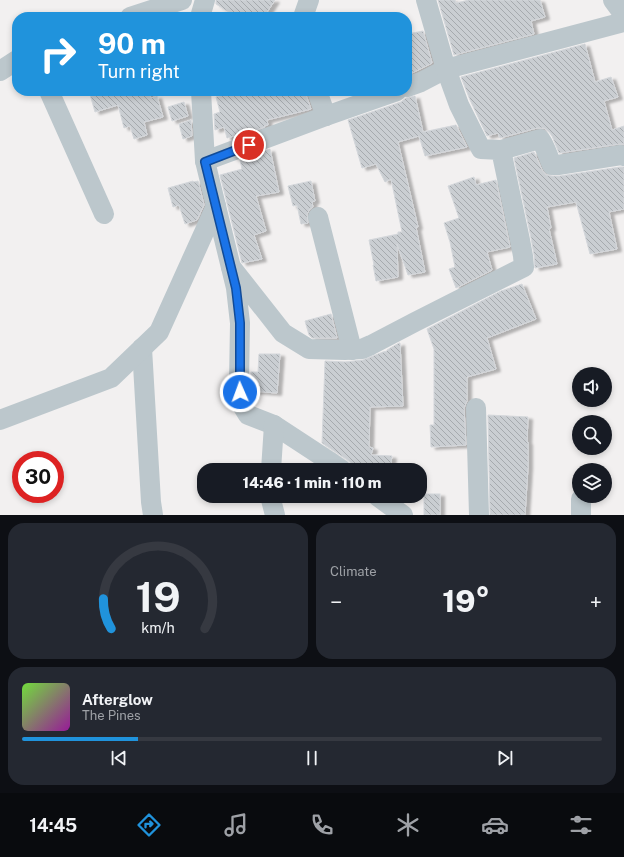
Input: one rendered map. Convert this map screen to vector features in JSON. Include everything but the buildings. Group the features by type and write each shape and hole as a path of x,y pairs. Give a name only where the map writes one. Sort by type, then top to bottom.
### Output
{"street":[{"path":"145,12 182,0"},
{"path":"201,12 205,0"},
{"path":"305,12 309,0"},
{"path":"426,0 446,69 459,105 481,149 500,150 540,139 544,144 552,165 620,155 624,156"},
{"path":"613,0 624,15"},
{"path":"412,85 446,69 624,22"},
{"path":"0,71 12,63"},
{"path":"51,96 104,214"},
{"path":"202,96 205,162 236,288 240,323 240,402 248,415 274,425 332,463"},
{"path":"319,96 326,116"},
{"path":"205,162 383,96"},
{"path":"231,267 284,333 309,349 352,350 362,349 372,345 524,268 520,240 500,150"},
{"path":"0,420 111,378 159,332 216,206"},
{"path":"318,216 352,350"},
{"path":"142,348 153,515"},
{"path":"476,408 479,515"},
{"path":"271,463 274,425"},
{"path":"272,503 275,515"},
{"path":"387,503 404,515"}],"route":[{"path":"240,392 240,323 236,288 205,162 249,145"}]}
